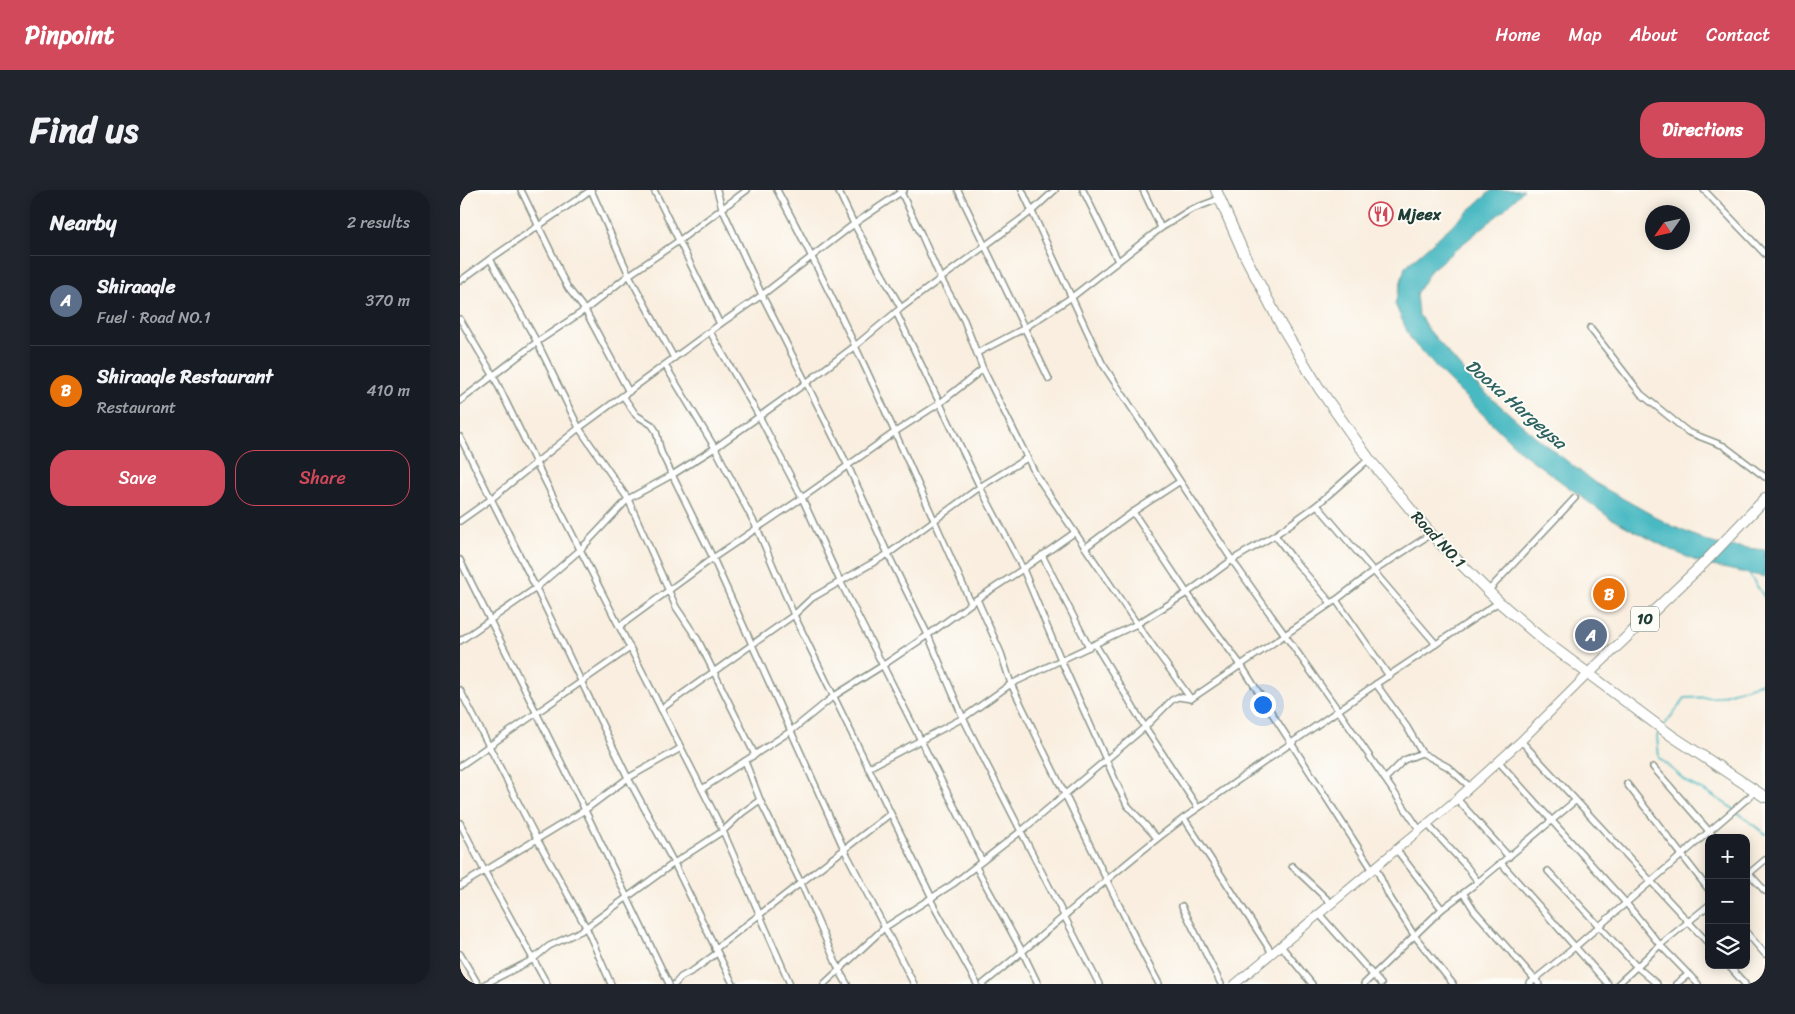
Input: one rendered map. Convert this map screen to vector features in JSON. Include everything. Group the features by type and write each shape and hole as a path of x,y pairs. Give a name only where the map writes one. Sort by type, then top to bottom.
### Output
{"highway":[{"name":"Road NO.1","path":"1218,194 1244,254 1281,325 1319,388 1369,459 1431,534 1499,602 1542,639 1672,736 1761,794"},
{"name":"10","path":"1588,674 1703,564 1765,499"}],"street":[{"path":"521,190 561,275 568,288 585,310 628,392"},
{"path":"460,281 591,190 629,275 674,358"},
{"path":"654,190 720,324"},
{"path":"717,190 722,208 762,295 848,466 928,636 963,718 1099,984"},
{"path":"460,401 537,342 585,310 629,275 747,190"},
{"path":"777,190 856,346 972,603"},
{"path":"838,190 899,310 980,487 1024,569 1061,660 1128,804 1157,838"},
{"path":"958,190 973,224 986,245 1023,329 1049,379"},
{"path":"1022,190 1102,363 1179,482 1419,830"},
{"path":"460,641 536,588 580,550 628,499 672,476 715,448 806,383 856,346 899,310 1032,211 1056,190"},
{"path":"1083,190 1118,261"},
{"path":"1143,190 1161,228"},
{"path":"1704,190 1765,254"},
{"path":"460,521 579,428 901,191 941,280 964,320 983,369 1036,475 1074,533 1086,547 1137,624 1191,699"},
{"path":"977,353 1023,329 1072,298 1161,228 1218,194"},
{"path":"490,259 537,342 579,428 628,499 668,590 698,640 755,755"},
{"path":"460,319 493,375 580,550 662,708 723,831 790,984"},
{"path":"1590,328 1641,394 1650,402 1688,432 1724,446 1765,477"},
{"path":"710,332 759,416 802,498 882,666 982,861"},
{"path":"664,365 715,448 757,528 794,615 890,814 931,898 977,984"},
{"path":"620,626 713,558 940,403 983,369"},
{"path":"623,396 636,414 652,425 656,431 661,452 713,558 844,849 914,984"},
{"path":"460,437 628,778 674,864 733,984"},
{"path":"662,708 752,646 794,615 812,598 888,554 980,487 1027,458"},
{"path":"868,768 963,718 1011,684 1137,624 1187,593 1232,560 1275,535 1317,505 1369,459"},
{"path":"1086,547 1133,512 1179,482"},
{"path":"1488,590 1575,498"},
{"path":"1317,505 1436,644"},
{"path":"1133,512 1187,593 1241,666 1373,868 1414,935 1453,984"},
{"path":"702,789 791,731 834,696 928,636 977,599 1024,569 1074,533"},
{"path":"824,984 884,928 976,867 1021,831 1145,727 1172,700 1178,697 1191,699 1334,602 1374,571 1431,534"},
{"path":"1275,535 1293,559 1334,602 1389,676"},
{"path":"1042,555 1092,646 1198,808"},
{"path":"460,560 585,810 669,984"},
{"path":"977,599 1001,653 1011,684 1159,984"},
{"path":"983,984 1157,838 1184,818 1291,745 1338,710 1499,602"},
{"path":"460,766 630,648"},
{"path":"1235,984 1457,799 1521,741 1588,674"},
{"path":"1376,684 1407,728 1422,754 1454,772 1470,787"},
{"path":"460,690 537,839 586,927 611,984"},
{"path":"1521,741 1575,801 1652,880 1705,940"},
{"path":"460,886 585,810 628,778 681,748"},
{"path":"1385,779 1404,760 1422,754"},
{"path":"745,761 760,800 801,883 847,984"},
{"path":"1498,761 1626,902 1660,945 1698,984"},
{"path":"1653,767 1710,832"},
{"path":"1627,784 1705,885"},
{"path":"1529,984 1710,832 1761,794"},
{"path":"1457,799 1509,857"},
{"path":"485,984 532,960 548,946 572,936 586,927 626,897 723,831 742,813 760,800"},
{"path":"1364,984 1442,909 1464,894 1575,801"},
{"path":"675,984 759,915 890,814"},
{"path":"1184,818 1272,953"},
{"path":"460,823 532,960 547,984"},
{"path":"1427,824 1467,867 1478,882"},
{"path":"1396,849 1442,909"},
{"path":"1750,871 1765,860"},
{"path":"1501,863 1608,984"},
{"path":"1292,866 1332,904"},
{"path":"976,867 1023,952 1038,984"},
{"path":"1548,871 1637,967 1657,984"},
{"path":"1750,876 1765,891"},
{"path":"1464,894 1474,910 1539,984"},
{"path":"1182,906 1221,984"},
{"path":"1618,984 1660,945 1705,908"},
{"path":"1320,915 1381,984"},
{"path":"1750,937 1765,954"},
{"path":"1281,946 1312,984"},
{"path":"460,954 478,984"},
{"path":"1732,969 1745,984"},
{"path":"1676,984 1689,974"}],"water":[{"path":"1492,190 1524,190 1504,210 1431,270 1416,294 1418,313 1428,329 1473,382 1535,436 1595,483 1672,526 1709,542 1765,550 1765,577 1703,564 1671,550 1610,518 1521,452 1443,375 1411,340 1395,304 1405,267"}],"waterway":[{"path":"1749,574 1765,598"},
{"path":"1663,727 1685,698 1717,697 1765,682"},
{"path":"1659,733 1657,736 1659,758 1688,783 1732,808 1765,834"}],"place":[{"name":"Mjeex","path":"1381,214"},
{"name":"Shiraaqle Restaurant","path":"1609,594"},
{"name":"Shiraaqle","path":"1591,635"}],"water label":[{"name":"Dooxa Hargeysa","path":"1516,404"}]}
